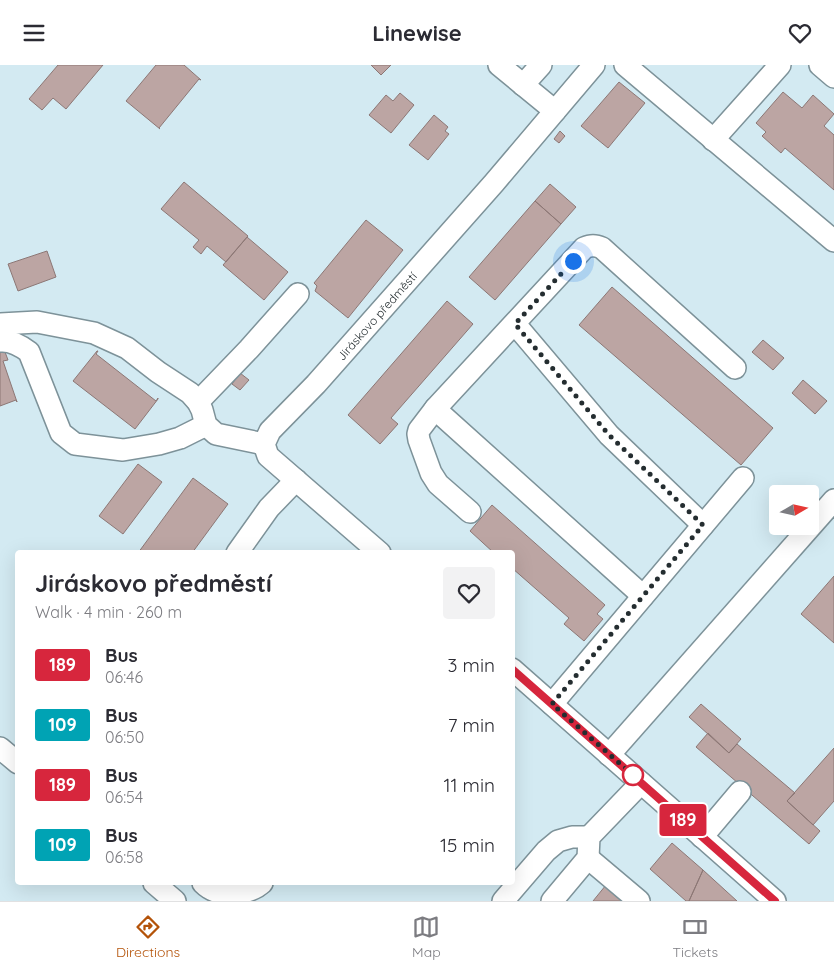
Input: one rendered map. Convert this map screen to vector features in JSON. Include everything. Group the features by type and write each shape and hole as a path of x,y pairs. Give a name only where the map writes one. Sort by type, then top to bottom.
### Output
{"street":[{"path":"499,65 555,111"},
{"path":"523,85 541,65"},
{"name":"Jiráskovo předměstí","path":"264,444 270,431 316,384 494,183 594,65"},
{"path":"625,65 834,241"},
{"path":"713,140 780,65"},
{"path":"820,65 834,77"},
{"path":"470,512 438,484 431,473 419,440 419,430 435,409 584,248 591,245 602,248 735,368"},
{"path":"198,402 298,294"},
{"path":"0,324 37,322 94,333 127,348 158,372 190,393 198,402 206,425 216,434 264,444 268,457 377,550"},
{"path":"515,324 609,435 703,525"},
{"path":"0,341 19,344 28,351 60,433 76,444 123,449 180,438 206,425"},
{"path":"435,409 643,596"},
{"path":"552,704 743,478"},
{"path":"239,550 269,509 296,480"},
{"path":"609,755 834,500"},
{"path":"515,672 775,901"},
{"path":"0,748 15,760"},
{"path":"552,901 589,847 641,783"},
{"path":"702,837 740,792"},
{"path":"503,901 546,851 558,841 572,837 589,847 639,901"},
{"path":"156,885 175,901"},
{"path":"205,885 208,888 225,893 247,892 260,885"}],"building":[{"path":"58,65 103,65 66,109 53,98 42,110 29,99"},
{"path":"156,65 184,65 201,80 199,79 160,129 126,101"},
{"path":"371,65 391,65 381,75"},
{"path":"619,82 645,103 608,148 581,126"},
{"path":"783,92 802,108 813,95 834,114 824,126 834,135 834,190 785,148 781,153 762,136 766,132 756,123"},
{"path":"400,93 414,105 391,133 369,115 386,95 393,101"},
{"path":"434,115 448,127 445,131 449,134 428,160 409,145"},
{"path":"560,131 565,136 559,143 554,139"},
{"path":"184,182 248,236 226,262 207,246 201,254 193,247 199,240 161,209"},
{"path":"550,184 576,207 561,224 535,201"},
{"path":"535,201 561,224 495,300 469,277"},
{"path":"366,220 403,250 348,318 315,291 317,286 314,283"},
{"path":"247,237 288,272 264,300 223,265"},
{"path":"47,251 56,277 18,291 8,264"},
{"path":"612,287 773,428 741,465 579,325"},
{"path":"447,301 473,324 391,418 398,424 380,444 348,415"},
{"path":"763,340 784,358 773,370 752,352"},
{"path":"0,344 2,344 8,360 3,361 17,402 16,400 0,406"},
{"path":"97,351 96,354 156,401 158,398 158,399 135,429 73,381"},
{"path":"240,373 249,380 240,390 232,384"},
{"path":"803,380 827,401 815,414 792,393"},
{"path":"138,464 162,482 123,534 99,516"},
{"path":"193,478 228,504 194,550 140,550"},
{"path":"492,505 605,605 597,614 603,619 584,641 564,624 569,618 515,571 515,550 491,550 470,531"},
{"path":"834,576 834,643 801,614"},
{"path":"701,704 741,739 729,753 689,717"},
{"path":"708,733 729,753 737,744 795,793 787,801 820,831 809,844 696,747"},
{"path":"834,748 834,801 813,825 787,801"},
{"path":"672,843 703,870 689,901 686,901 650,869"},
{"path":"703,870 737,901 689,901"},
{"path":"606,885 624,901 593,901"}],"bus line":[{"name":"189","path":"515,672 775,901"}],"route":[{"path":"573,261 515,324 609,435 703,525 552,704 633,775"}]}
